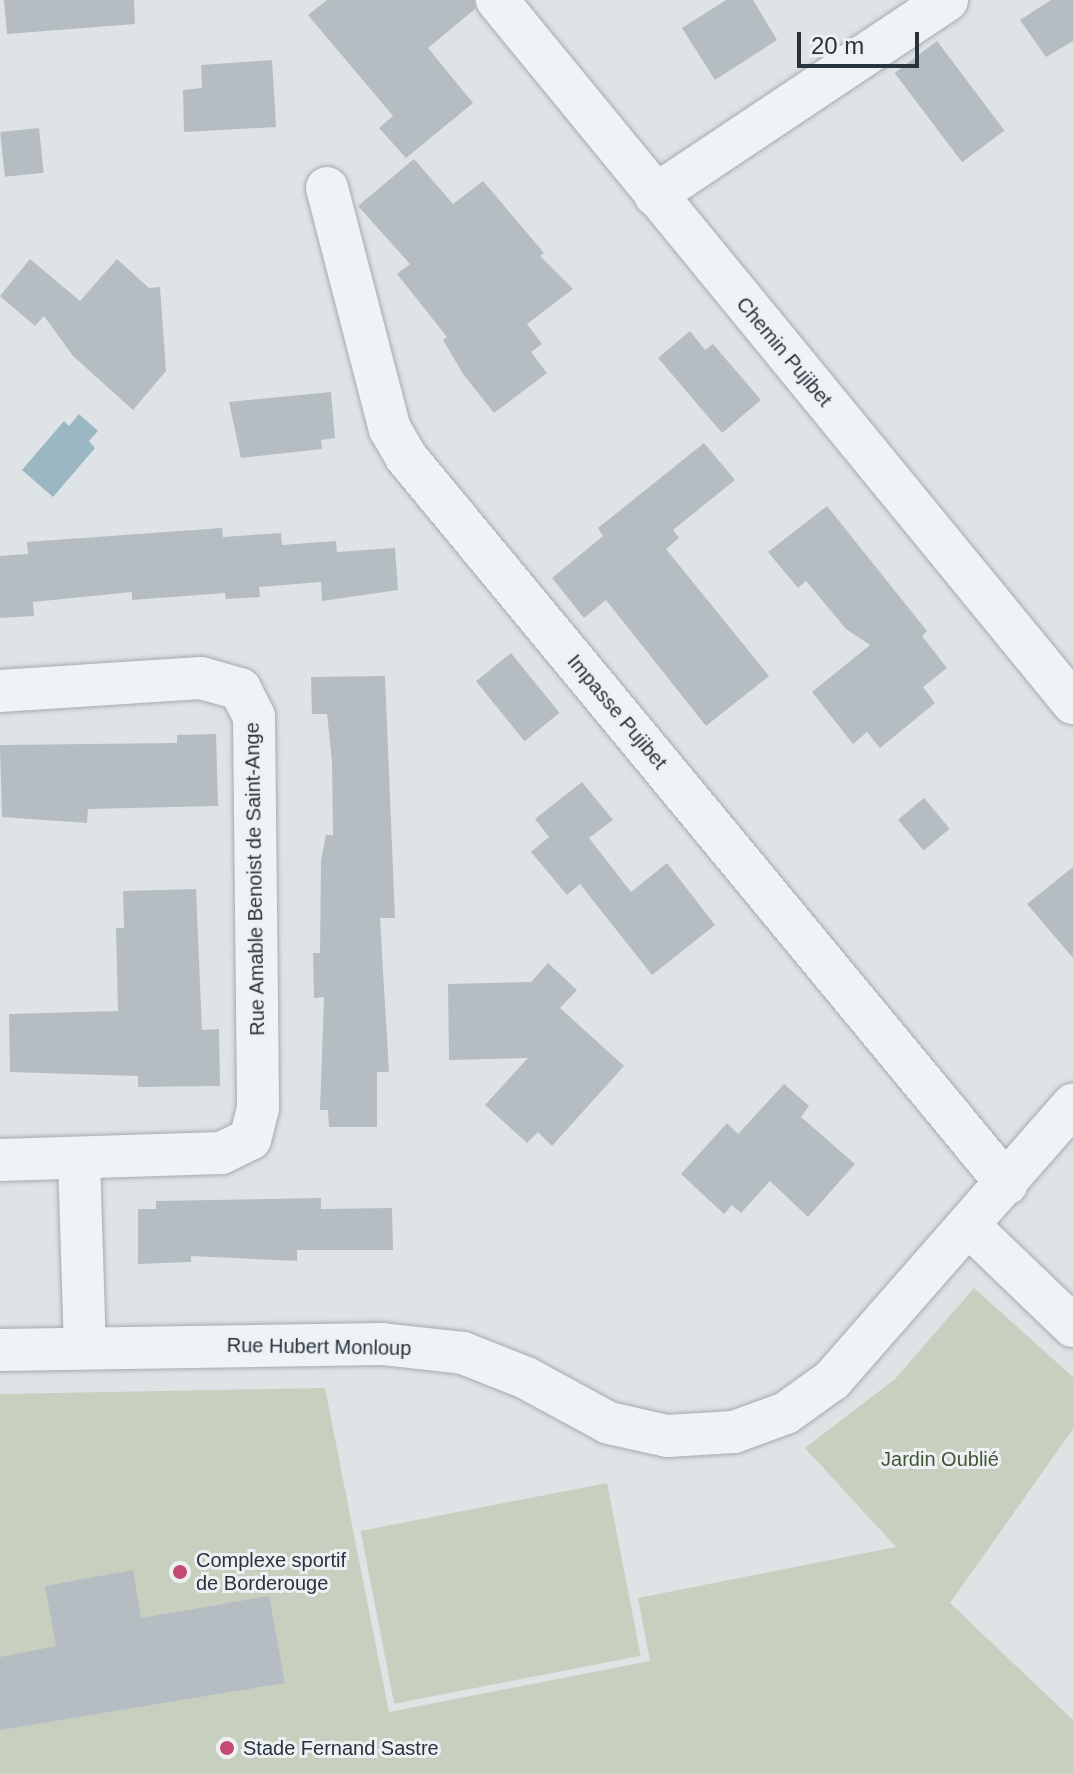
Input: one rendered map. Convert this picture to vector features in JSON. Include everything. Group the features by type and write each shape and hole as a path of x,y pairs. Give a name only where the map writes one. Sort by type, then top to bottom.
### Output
{"street":[{"name":"Chemin Pujibet","path":"497,0 1073,703"},
{"path":"655,195 947,0"},
{"name":"Impasse Pujibet","path":"327,188 390,429 406,457 1007,1184"},
{"name":"Rue Amable Benoist de Saint-Ange","path":"0,691 201,678 240,689 254,717 258,1108 250,1139 221,1153 0,1160"},
{"path":"1073,1105 970,1227 1073,1326"},
{"path":"79,1159 85,1348"},
{"name":"Rue Hubert Monloup","path":"0,1350 382,1344 463,1353 526,1378 609,1423 667,1436 734,1432 786,1413 832,1380 970,1227"}],"green space":[{"name":"Complexe sportif de Borderouge","path":"974,1288 1073,1377 1073,1429 950,1603 1073,1720 1073,1774 0,1774 0,1394 325,1388 389,1712 650,1661 638,1598 896,1547 805,1448 895,1379"},
{"path":"607,1483 641,1656 394,1704 361,1531"}],"water":[{"path":"79,414 98,431 89,441 95,448 53,497 22,470 64,421 69,426"}],"building":[{"path":"4,0 134,0 135,24 7,34"},
{"path":"327,0 474,0 475,9 428,48 473,103 406,158 379,128 393,116 308,15"},
{"path":"726,0 753,0 777,40 715,80 682,28"},
{"path":"1051,0 1073,0 1073,41 1046,57 1020,20"},
{"path":"937,41 1004,130 962,162 895,73"},
{"path":"272,60 276,127 184,132 183,90 202,88 201,65"},
{"path":"39,128 44,173 5,177 0,132"},
{"path":"414,159 453,204 483,181 544,253 540,256 573,289 527,324 542,344 531,352 547,373 494,413 463,374 443,340 447,337 397,274 410,264 358,206"},
{"path":"30,259 80,301 117,259 149,288 160,287 166,371 133,410 73,356 44,316 35,326 0,296"},
{"path":"690,331 705,350 713,344 761,400 722,433 658,358"},
{"path":"331,392 335,438 321,440 322,449 241,458 229,402"},
{"path":"704,443 735,480 673,530 679,538 666,549 769,676 706,726 606,600 584,618 552,578 603,536 598,528"},
{"path":"827,506 927,631 922,636 947,668 923,687 935,703 880,748 867,732 853,744 812,692 870,645 846,629 806,581 798,588 768,552"},
{"path":"222,528 223,537 281,533 282,545 336,541 337,552 395,548 398,590 322,601 321,582 259,587 260,597 226,599 225,593 132,600 132,592 33,602 34,616 0,618 0,556 28,554 27,542"},
{"path":"511,653 559,713 524,741 476,681"},
{"path":"385,676 395,918 380,918 389,1072 377,1072 377,1127 329,1127 328,1110 320,1110 324,997 314,998 313,953 320,953 321,860 326,835 333,835 332,762 327,714 312,714 311,677"},
{"path":"216,734 218,806 88,809 87,823 2,817 0,745 177,743 177,735"},
{"path":"582,782 613,820 589,838 631,892 667,863 715,925 652,975 580,884 567,895 531,852 549,837 535,819"},
{"path":"924,798 950,829 924,850 898,820"},
{"path":"1073,867 1073,958 1027,904"},
{"path":"196,889 202,1030 219,1029 220,1086 138,1087 138,1076 10,1072 9,1014 118,1011 116,928 124,928 123,891"},
{"path":"548,963 577,990 560,1008 624,1066 552,1146 538,1132 527,1143 485,1105 528,1058 449,1060 448,984 531,982"},
{"path":"784,1084 809,1106 801,1117 855,1164 808,1217 770,1181 741,1213 732,1205 724,1214 681,1174 727,1123 738,1134"},
{"path":"321,1198 321,1209 392,1208 393,1250 297,1250 297,1261 191,1256 191,1262 138,1264 138,1209 156,1209 156,1201"},
{"path":"133,1570 141,1618 269,1596 285,1683 0,1730 0,1657 56,1646 45,1586"}],"place":[{"name":"Complexe sportif de Borderouge","path":"180,1572"},
{"name":"Stade Fernand Sastre","path":"227,1748"}],"park label":[{"name":"Jardin Oublié","path":"940,1459"}]}
